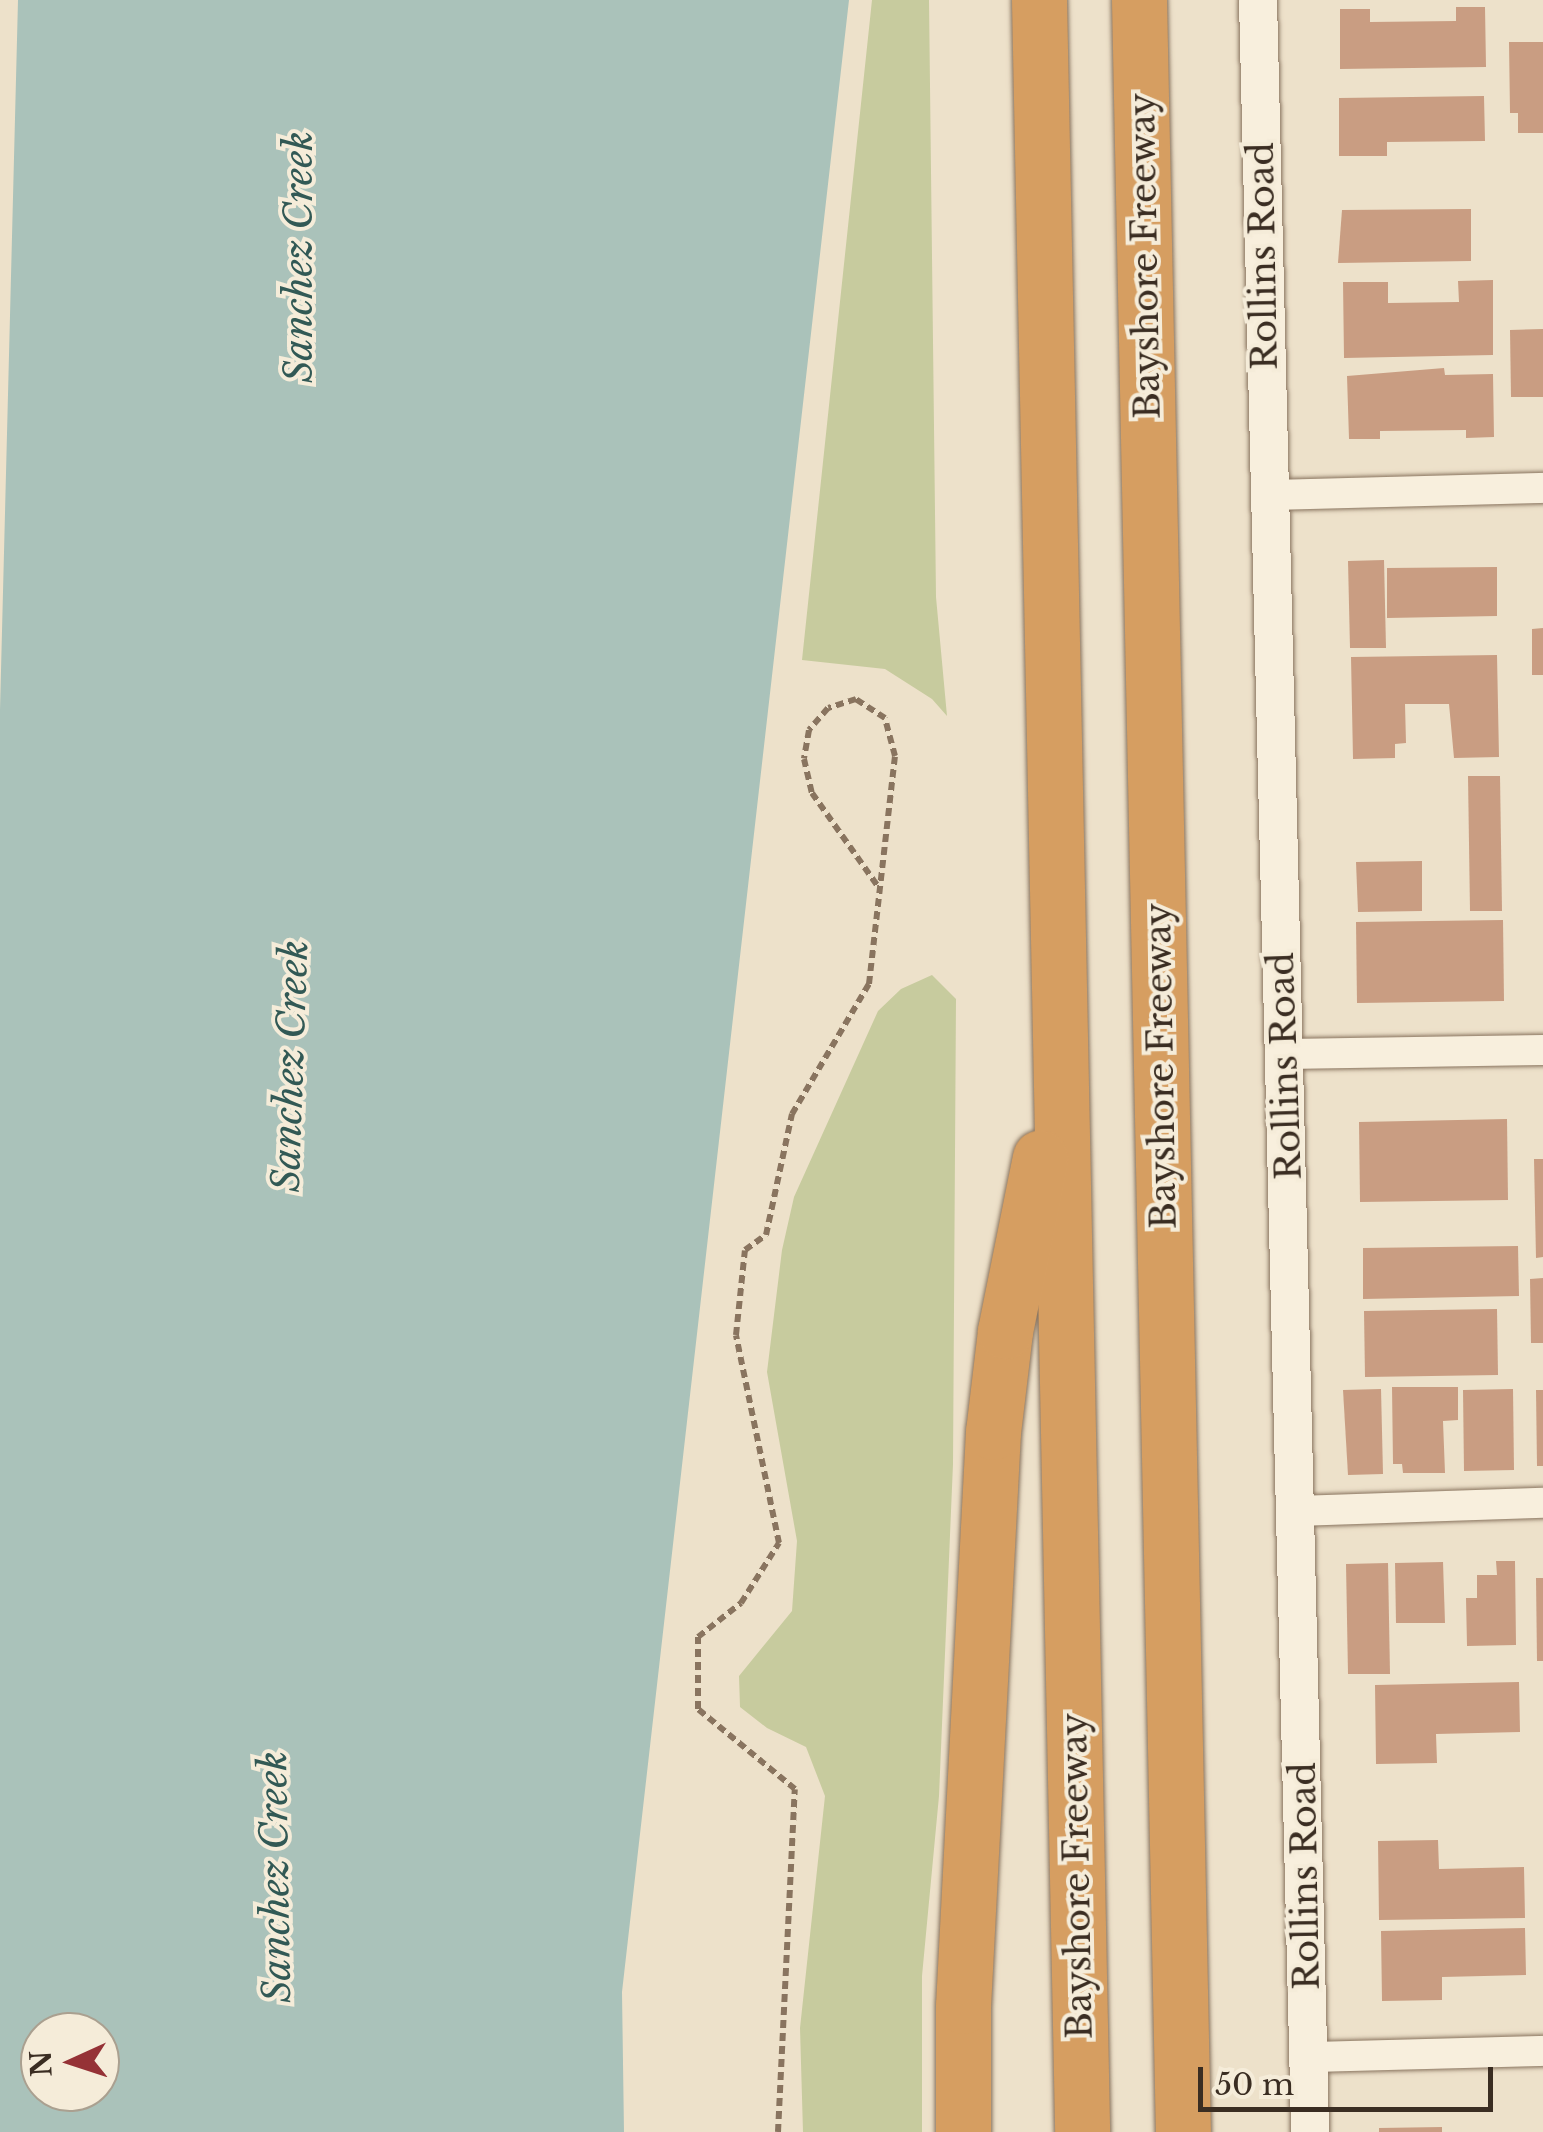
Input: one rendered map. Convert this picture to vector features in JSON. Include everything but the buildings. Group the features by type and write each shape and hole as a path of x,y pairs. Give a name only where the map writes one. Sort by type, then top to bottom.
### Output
{"highway":[{"name":"Bayshore Freeway","path":"1039,0 1082,2132"},
{"name":"Bayshore Freeway","path":"1139,0 1183,2132"},
{"path":"963,2132 963,2006 994,1432 1005,1331 1060,1056"}],"street":[{"name":"Rollins Road","path":"1258,0 1310,2132"},
{"path":"1268,496 1543,488"},
{"path":"1285,1054 1543,1050"},
{"path":"1297,1511 1543,1503"},
{"path":"1309,2057 1543,2051"}],"path":[{"path":"778,2132 796,1788 698,1709 698,1637 741,1604 779,1543 736,1336 745,1250 766,1235 792,1114 869,984 877,885 895,756 885,718 856,700 828,708 809,730 804,759 812,793 877,885"}],"green space":[{"path":"872,0 929,0 936,597 947,716 932,699 885,669 802,660"},
{"path":"932,975 956,999 953,1464 939,1796 922,1976 922,2132 803,2132 800,2028 825,1796 806,1747 767,1728 740,1707 739,1676 792,1611 797,1541 767,1372 782,1250 794,1197 878,1011 901,989"}],"water":[{"name":"Sanchez Creek","path":"18,0 849,0 622,1992 624,2132 0,2132 0,710"}]}
